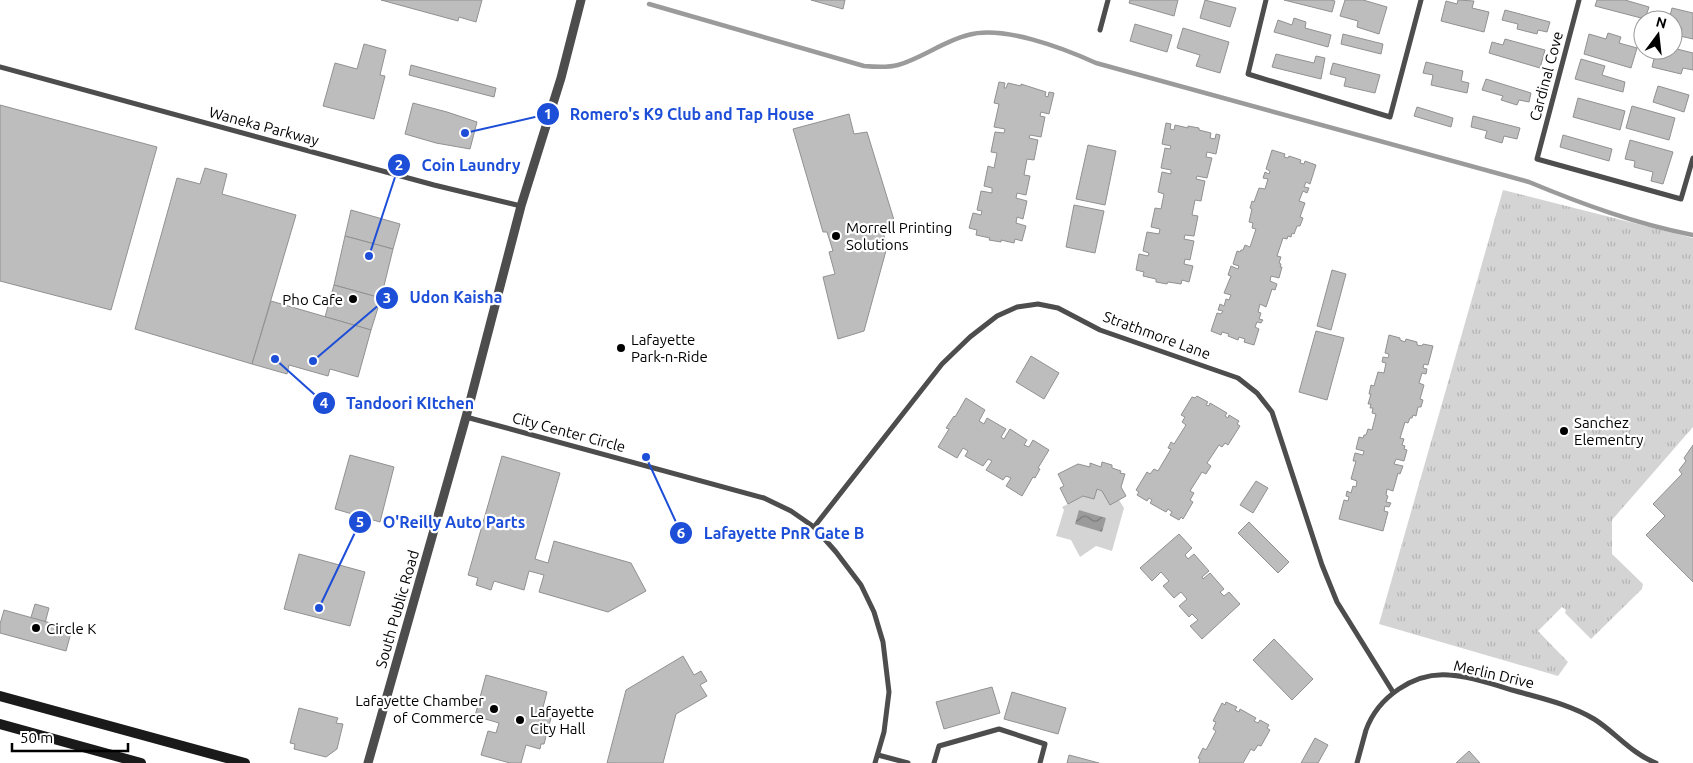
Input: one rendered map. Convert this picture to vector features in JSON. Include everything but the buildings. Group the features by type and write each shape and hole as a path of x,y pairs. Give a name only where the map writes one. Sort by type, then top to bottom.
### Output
{"main road":[{"path":"0,696 244,763"},
{"path":"0,724 141,763"}],"street":[{"name":"South Public Road","path":"368,763 466,417 521,206 561,78 581,0"},
{"path":"1100,30 1108,0"},
{"path":"1266,0 1248,74 1390,117 1421,0"},
{"name":"Cardinal Cove","path":"1579,0 1537,159 1681,199 1693,158"},
{"name":"Waneka Parkway","path":"0,67 426,183 521,206"},
{"name":"Strathmore Lane","path":"814,527 942,364 970,337 996,316 1017,307 1038,304 1058,308 1100,330 1238,378 1257,393 1272,412 1322,565 1337,602 1393,692"},
{"name":"City Center Circle","path":"466,417 764,498 791,511 814,527 836,552 860,585 874,612 883,642 889,692 884,732 875,763"},
{"name":"Merlin Drive","path":"1357,763 1367,729 1379,707 1393,692 1424,677 1449,675 1492,684 1566,705 1595,720 1631,748 1656,763"},
{"path":"934,763 939,746 999,729 1045,744 1040,763"},
{"path":"878,755 908,763"}],"green space":[{"name":"Sanchez Elementry","path":"1503,190 1693,238 1693,427 1612,520 1612,554 1643,584 1642,589 1591,639 1565,613 1566,610 1562,607 1538,631 1568,662 1558,676 1379,624"},
{"path":"1097,489 1119,500 1124,508 1112,551 1096,546 1080,557 1071,540 1056,536 1064,510 1062,507"}],"water":[{"path":"1079,510 1106,518 1102,532 1075,524"}],"waterway":[{"path":"649,4 864,66 885,67 898,65 950,41 968,35 998,33 1015,36 1050,45 1096,63 1529,182 1610,213 1693,235"}],"place":[{"name":"Romero's K9 Club and Tap House","path":"465,133"},
{"name":"Morrell Printing Solutions","path":"836,236"},
{"name":"Coin Laundry","path":"369,256"},
{"name":"Pho Cafe","path":"353,299"},
{"name":"Lafayette Park-n-Ride","path":"621,348"},
{"name":"Tandoori KItchen","path":"275,359"},
{"name":"Udon Kaisha","path":"313,361"},
{"name":"Sanchez Elementry","path":"1564,431"},
{"name":"Lafayette PnR Gate B","path":"646,457"},
{"name":"O'Reilly Auto Parts","path":"319,608"},
{"name":"Circle K","path":"36,628"},
{"name":"Lafayette Chamber of Commerce","path":"494,709"},
{"name":"Lafayette City Hall","path":"520,720"}]}
